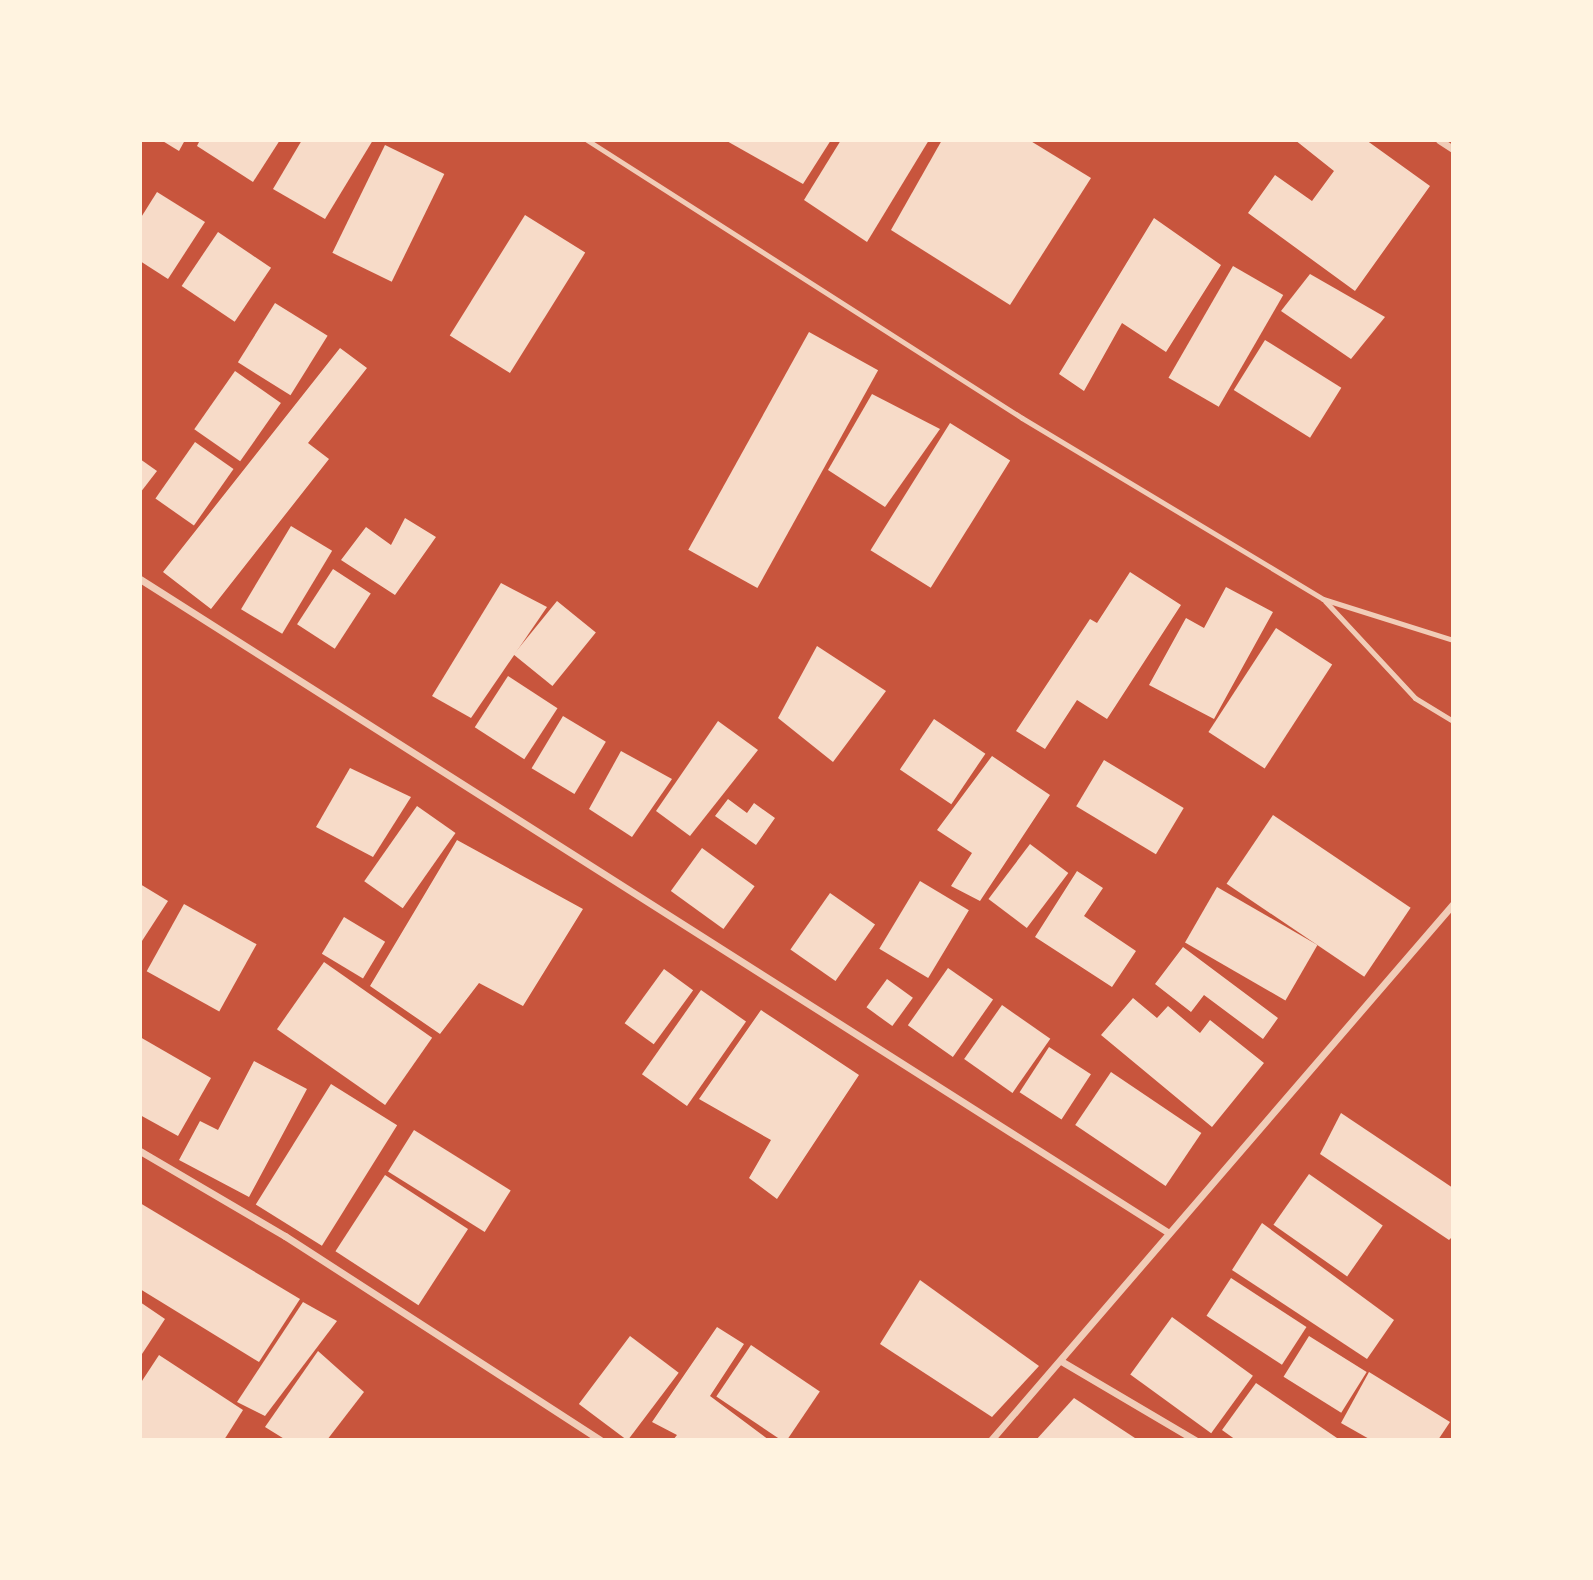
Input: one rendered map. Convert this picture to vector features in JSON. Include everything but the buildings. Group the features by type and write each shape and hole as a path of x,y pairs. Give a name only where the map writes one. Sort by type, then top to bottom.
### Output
{"street":[{"path":"1439,140 1453,149"},
{"path":"140,579 1169,1233"},
{"path":"991,1440 1453,904"},
{"path":"140,1151 285,1236 600,1440"},
{"path":"1061,1361 1195,1440"}],"lane":[{"path":"587,140 1022,418 1323,599 1453,640"},
{"path":"1323,599 1415,698 1453,721"}]}
